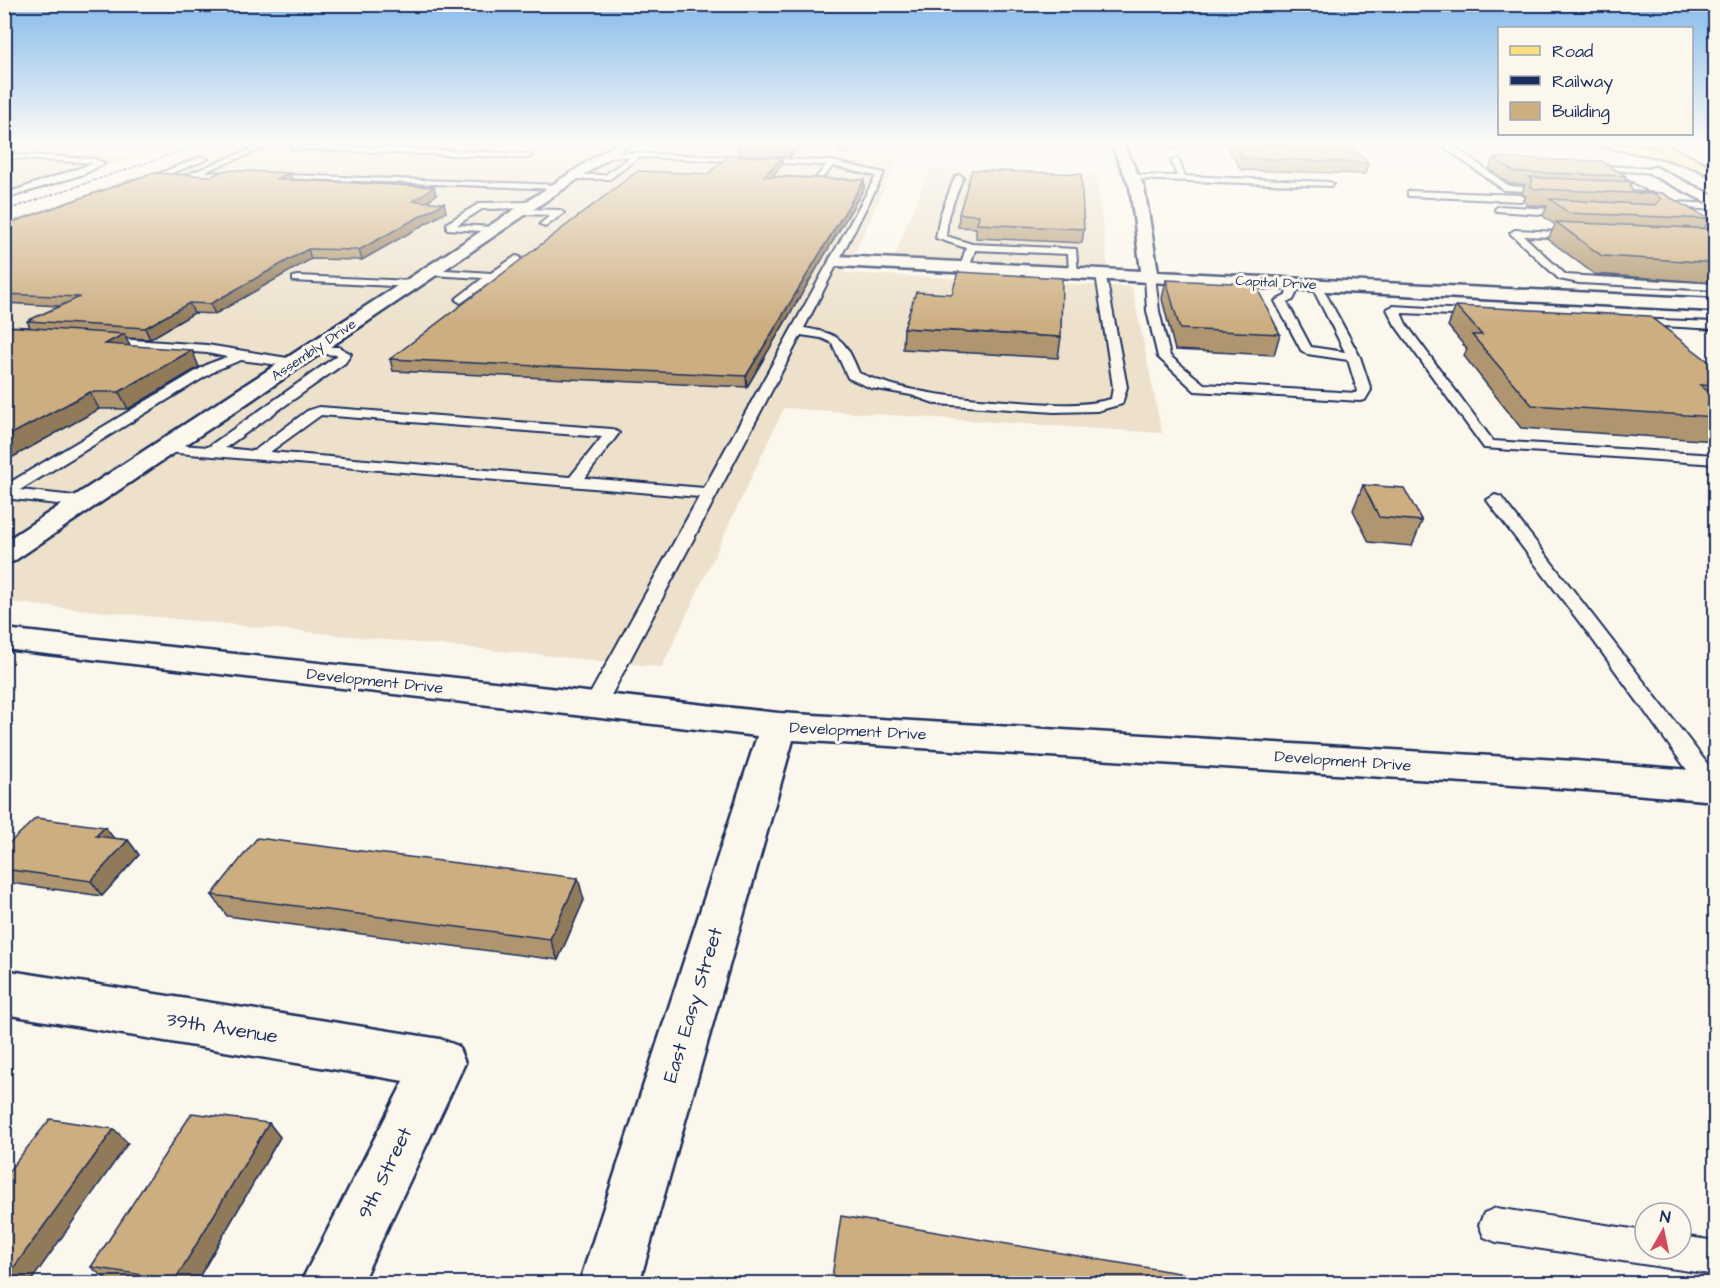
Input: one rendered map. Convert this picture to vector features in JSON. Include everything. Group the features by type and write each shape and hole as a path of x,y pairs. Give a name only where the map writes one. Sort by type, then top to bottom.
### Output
{"street":[{"name":"Assembly Drive","path":"4,555 534,204"},
{"path":"1139,204 1150,276"},
{"name":"Capital Drive","path":"837,261 1716,305"},
{"name":"Development Drive","path":"4,639 779,726 1575,775 1713,787"},
{"name":"East Easy Street","path":"609,1284 779,726"},
{"name":"39th Avenue","path":"4,992 440,1064"},
{"name":"9th Street","path":"330,1284 440,1064"}],"lane":[{"path":"595,705 866,204"},
{"path":"949,204 944,216 941,238 971,247 1073,251 1074,273"},
{"path":"1452,204 1461,207"},
{"path":"1675,204 1716,205"},
{"path":"495,230 450,227 450,225 480,206 528,208 560,213 545,224"},
{"path":"1509,222 1493,209 1575,213"},
{"path":"1586,236 1515,233 1563,277 1579,280 1716,287"},
{"path":"965,267 971,247"},
{"path":"461,300 516,259"},
{"path":"431,272 494,276"},
{"path":"799,331 830,336 841,344 853,375 876,385 914,392 937,400 1054,408 1097,407 1117,400 1120,387 1101,274"},
{"path":"1150,276 1153,311 1164,357 1200,388 1360,397 1364,390 1354,357 1316,285"},
{"path":"297,279 412,284"},
{"path":"1296,284 1289,298 1281,301 1307,350 1354,357"},
{"path":"1488,314 1393,309 1401,325 1490,445 1716,460"},
{"path":"1620,321 1716,326"},
{"path":"89,341 207,349 294,363"},
{"path":"211,452 341,360 345,354 339,351 314,350"},
{"path":"5,493 212,367 240,356"},
{"path":"256,456 312,414 325,411 612,433 574,482"},
{"path":"166,448 711,493"},
{"path":"5,493 84,502"},
{"path":"1495,501 1713,787"},
{"path":"1496,1225 1633,1246"},
{"path":"1693,1255 1716,1258"}],"shaded area":[{"path":"58,204 877,204 845,273 1132,287 1162,433 784,408 662,667 5,602 4,223"},
{"path":"916,204 1100,204 1108,268 894,257"}],"building":[{"path":"63,204 442,204 359,250 308,249 210,304 189,303 145,328 27,321 80,297 4,294 4,225"},
{"path":"594,204 849,204 746,376 390,359"},
{"path":"962,204 1083,204 1084,229 977,224 979,215 959,214"},
{"path":"1557,204 1639,204 1682,204 1709,219 1569,213"},
{"path":"1556,222 1716,229 1716,263 1602,256"},
{"path":"958,272 1062,278 1061,337 904,328 916,292 952,294"},
{"path":"1166,280 1255,284 1280,334 1180,329"},
{"path":"1456,306 1649,316 1716,367 1716,386 1700,385 1716,398 1716,417 1532,405 1472,335 1482,335"},
{"path":"4,326 124,334 105,344 192,350 119,392 90,392 4,438"},
{"path":"1363,485 1404,488 1422,521 1379,517"},
{"path":"36,818 105,827 96,836 128,840 91,881 4,869 4,848"},
{"path":"257,838 578,878 550,939 212,895"},
{"path":"192,1113 269,1123 175,1280 91,1267"},
{"path":"50,1119 114,1129 4,1281 4,1177"},
{"path":"841,1216 1244,1284 831,1284"}],"railway":[{"path":"4,211 24,204"}]}
